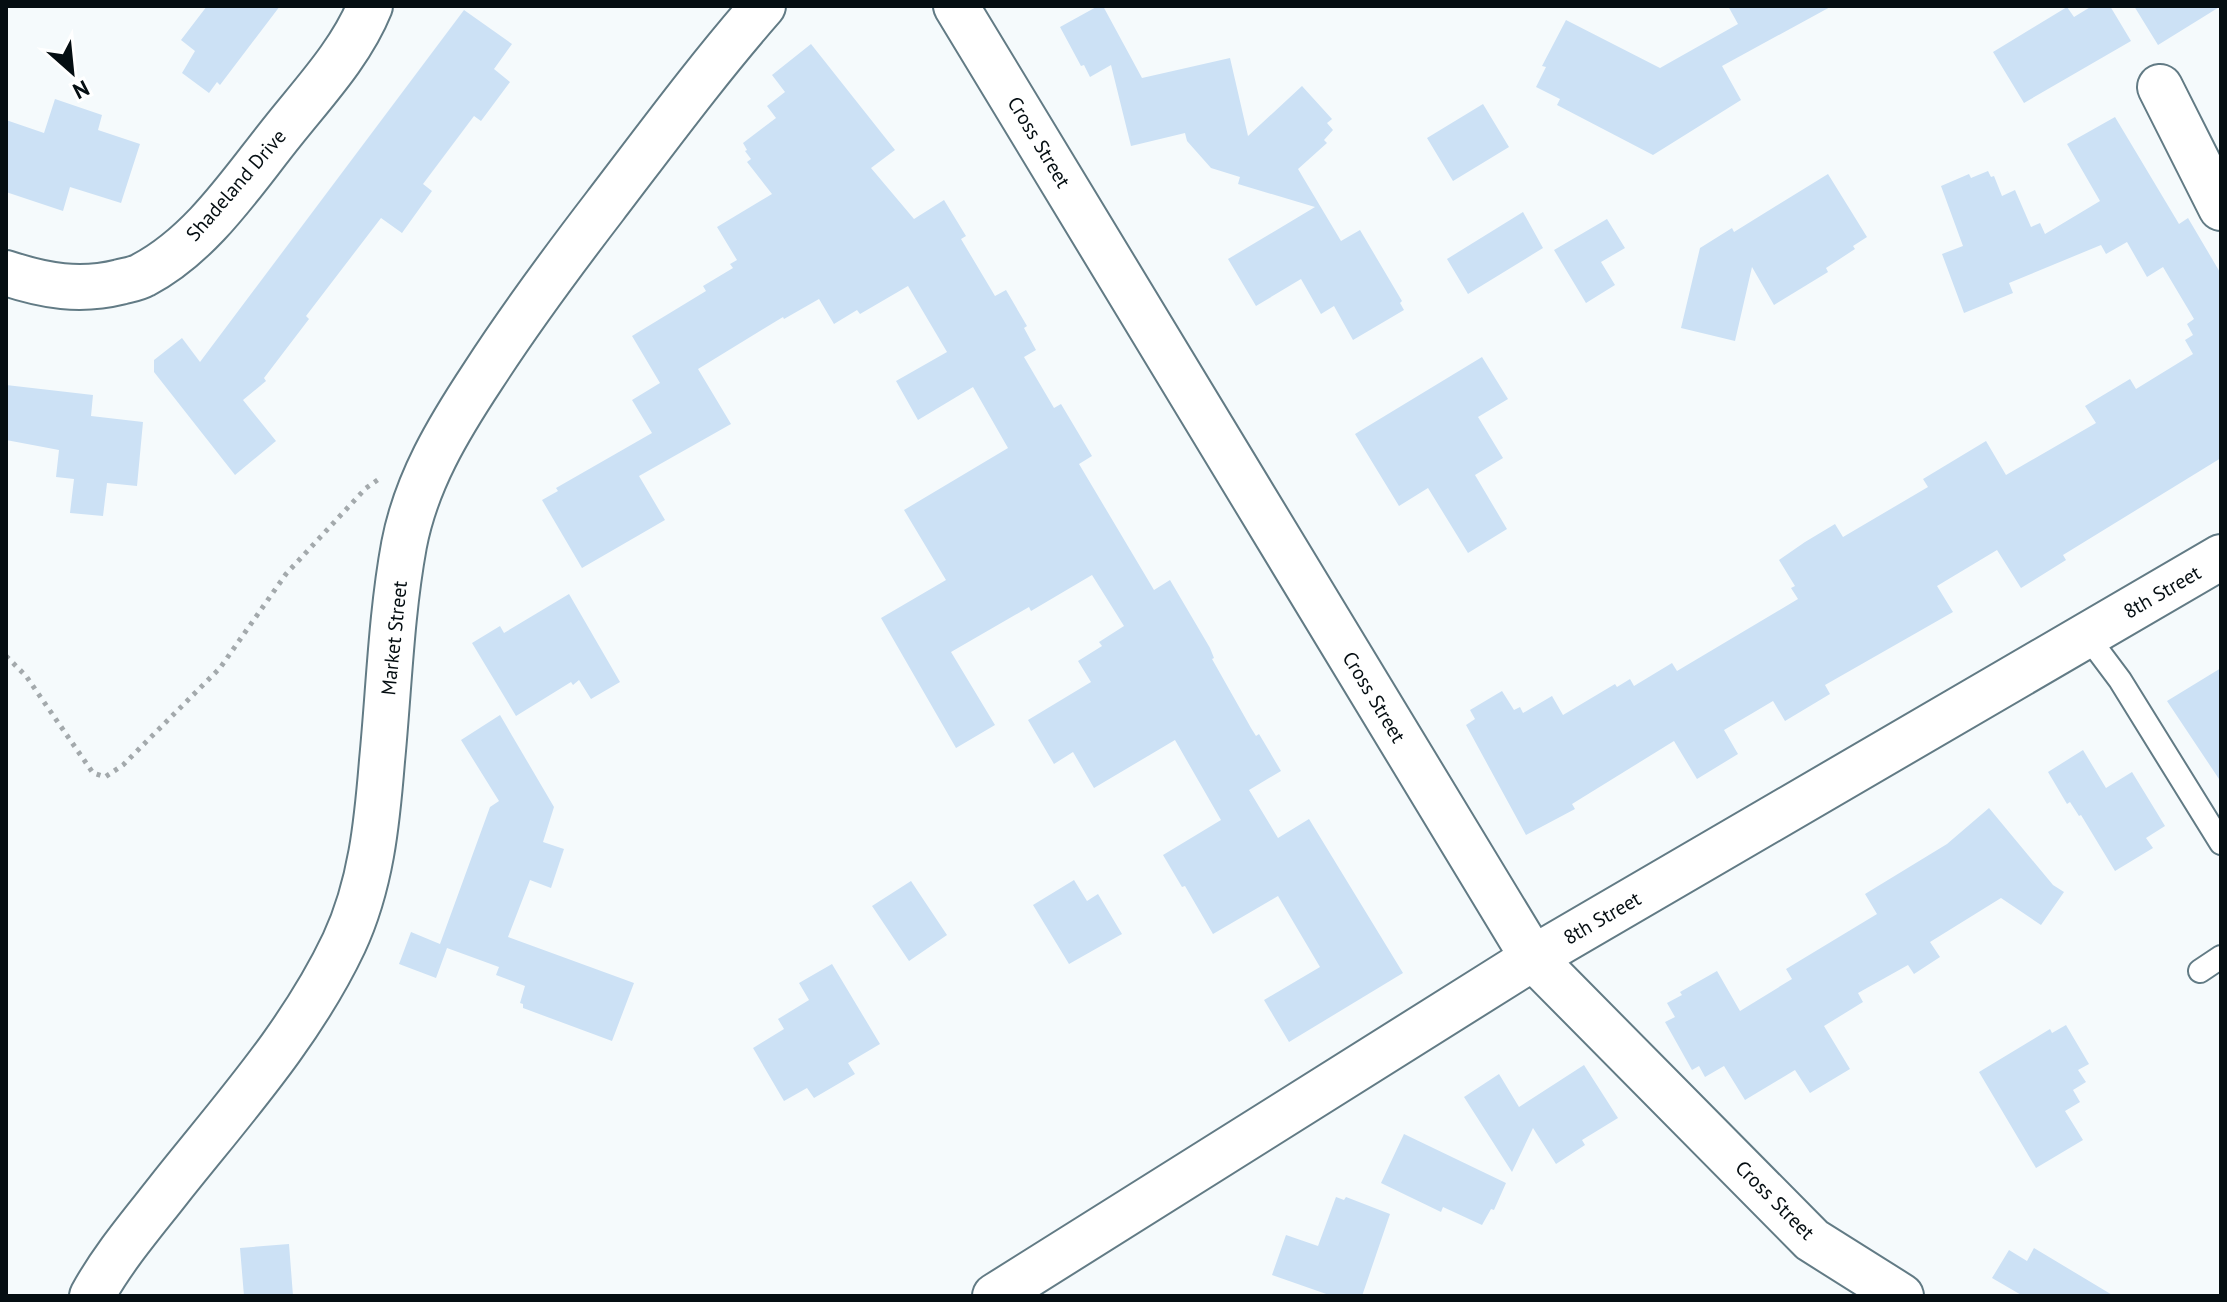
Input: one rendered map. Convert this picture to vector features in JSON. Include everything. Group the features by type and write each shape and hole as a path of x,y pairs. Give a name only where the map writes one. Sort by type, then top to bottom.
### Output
{"street":[{"name":"Shadeland Drive","path":"6,273 65,288 97,287 141,277 179,251 206,224 319,87 349,46 370,6"},
{"name":"Market Street","path":"92,1296 111,1262 236,1109 287,1040 319,990 345,940 369,872 377,830 394,609 405,541 419,490 444,437 528,307 720,56 763,6"},
{"name":"Cross Street","path":"956,6 1533,958 1812,1240 1901,1296"},
{"path":"2160,87 2221,208"},
{"name":"8th Street","path":"995,1296 1533,958 2221,557"}],"lane":[{"path":"2087,636 2120,680 2221,843"},
{"path":"2200,971 2221,957"}],"path":[{"path":"6,656 26,676 93,773 105,777 123,765 220,668 286,574 366,488 392,471"}],"building":[{"path":"207,6 280,6 220,85 217,82 209,93 182,73 195,51 181,40"},
{"path":"1103,6 1142,78 1230,58 1248,136 1302,86 1332,119 1327,123 1333,130 1324,140 1327,143 1298,169 1341,241 1360,230 1402,301 1404,310 1353,340 1334,306 1321,314 1301,279 1256,306 1228,259 1315,207 1238,184 1240,177 1211,168 1187,141 1185,133 1131,146 1111,65 1090,77 1060,27"},
{"path":"1728,6 1832,6 1722,66 1741,100 1653,155 1557,105 1560,99 1536,87 1546,67 1542,66 1566,20 1660,68 1738,24"},
{"path":"2092,6 2110,6 2131,41 2024,103 1993,52 2067,7 2074,17"},
{"path":"2134,6 2221,6 2158,45"},
{"path":"464,10 512,44 494,69 510,82 481,121 474,116 423,184 432,191 402,233 381,218 306,316 309,319 264,378 266,381 243,400 276,441 235,475 154,372 154,360 182,338 200,362"},
{"path":"811,44 895,150 871,168 914,219 944,200 966,236 961,239 995,296 1006,290 1027,326 1024,328 1036,350 1024,357 1054,408 1061,404 1092,456 1079,464 1154,590 1170,580 1210,648 1212,659 1251,728 1256,736 1259,734 1281,771 1249,790 1278,838 1309,819 1403,973 1289,1042 1264,1000 1320,967 1278,896 1213,934 1185,886 1182,887 1163,855 1221,820 1175,740 1094,788 1073,752 1054,764 1028,720 1091,682 1078,661 1102,646 1099,642 1124,626 1092,575 951,652 995,725 956,748 881,618 946,580 904,510 1008,448 973,387 918,420 896,381 947,352 908,286 860,314 857,310 834,324 819,299 783,317 698,369 731,424 639,476 665,520 582,568 542,500 558,491 556,488 652,433 632,400 660,383 632,336 706,291 703,286 733,268 730,264 737,260 717,227 772,194 747,162 751,159 743,143 776,118 767,106 785,92 772,75"},
{"path":"55,99 102,115 98,130 140,144 121,203 70,187 63,211 6,192 6,120 44,133"},
{"path":"1483,104 1509,147 1453,181 1427,138"},
{"path":"2115,117 2179,224 2188,218 2221,274 2221,458 2063,555 2066,560 2021,588 1997,550 1937,586 1953,612 1825,685 1830,694 1785,721 1773,701 1724,730 1738,754 1697,779 1674,741 1572,804 1575,809 1526,835 1466,725 1475,719 1470,710 1502,691 1514,710 1520,707 1523,713 1552,696 1563,715 1615,684 1617,687 1630,679 1634,686 1672,663 1677,671 1798,599 1791,588 1795,586 1779,560 1805,542 1835,524 1843,537 1928,487 1923,479 1986,441 2006,475 2096,423 2085,406 2130,379 2136,389 2193,354 2185,340 2193,335 2187,324 2194,319 2163,267 2147,277 2127,242 2106,254 2101,245 2009,283 2013,293 1964,313 1942,254 1963,246 1941,186 1969,174 1971,178 1988,171 1991,177 1994,176 2002,196 2015,190 2031,227 2040,223 2045,234 2100,201 2067,144"},
{"path":"1828,174 1867,237 1826,268 1828,272 1774,305 1752,267 1735,341 1681,328 1700,248 1732,228 1734,232"},
{"path":"1523,212 1543,248 1468,294 1447,259"},
{"path":"1607,219 1625,248 1601,262 1615,285 1586,303 1554,250"},
{"path":"1482,357 1508,399 1478,417 1503,458 1475,475 1507,529 1468,553 1428,488 1399,506 1355,434"},
{"path":"6,385 93,395 91,416 143,422 137,486 107,483 103,516 70,513 74,479 56,477 59,450 6,440"},
{"path":"569,594 620,682 591,699 579,680 573,685 571,682 516,716 472,643 500,626 504,633"},
{"path":"2221,668 2221,782 2167,701"},
{"path":"500,715 554,807 543,842 564,849 551,888 530,880 508,937 634,983 612,1041 523,1008 520,1003 525,986 496,975 499,967 447,948 436,978 399,964 411,932 440,944 490,807 499,801 461,740"},
{"path":"2083,750 2106,788 2132,772 2165,826 2146,838 2153,848 2115,871 2081,815 2070,802 2067,804 2048,772"},
{"path":"1989,808 2053,885 2064,892 2041,925 2001,898 1930,942 1940,957 1914,974 1908,965 1858,993 1863,1002 1824,1026 1850,1069 1810,1093 1795,1070 1745,1100 1724,1066 1705,1077 1699,1066 1692,1070 1665,1022 1675,1017 1667,1003 1717,971 1740,1011 1792,979 1786,969 1877,914 1865,894 1947,844"},
{"path":"1074,880 1087,901 1098,894 1122,934 1069,964 1033,905"},
{"path":"911,881 947,935 909,961 872,906"},
{"path":"832,964 880,1044 848,1063 855,1074 814,1098 807,1088 784,1101 753,1048 784,1029 778,1019 809,1000 799,983"},
{"path":"2066,1025 2089,1064 2078,1070 2086,1082 2073,1090 2080,1102 2065,1111 2083,1140 2036,1168 1979,1072 2050,1029 2052,1033"},
{"path":"1584,1065 1618,1118 1582,1140 1585,1145 1556,1164 1533,1128 1512,1172 1464,1097 1499,1074 1519,1107"},
{"path":"1404,1134 1506,1183 1494,1210 1491,1209 1482,1225 1443,1207 1441,1212 1381,1183"},
{"path":"1336,1197 1344,1200 1346,1197 1390,1214 1362,1296 1332,1296 1272,1275 1286,1235 1318,1246"},
{"path":"289,1244 293,1296 244,1296 240,1248"},
{"path":"2034,1248 2114,1296 2023,1296 1992,1278 2009,1250 2027,1261"}]}
